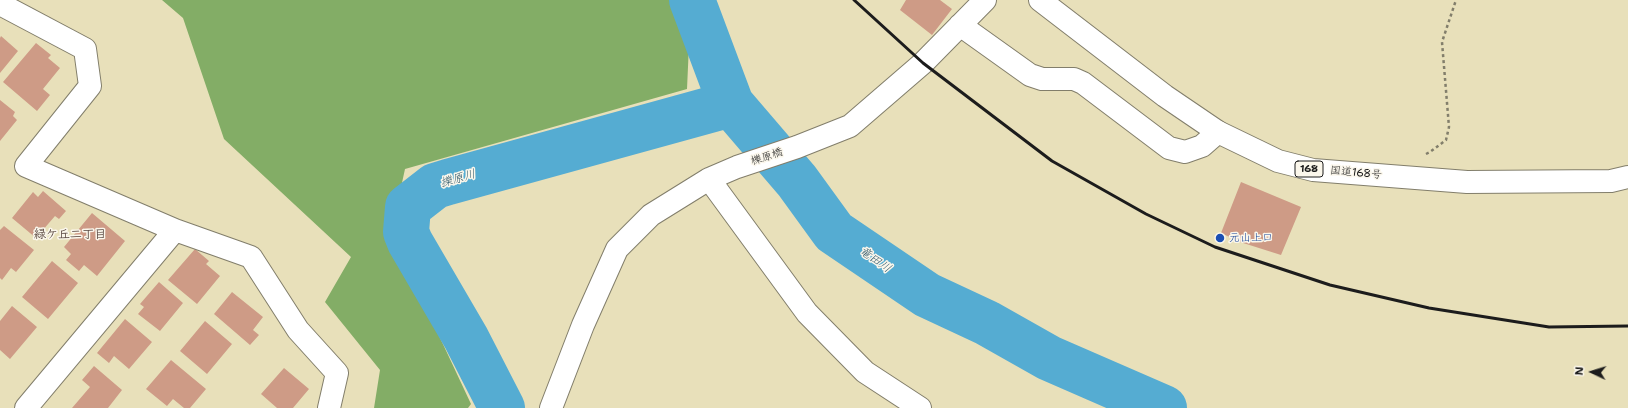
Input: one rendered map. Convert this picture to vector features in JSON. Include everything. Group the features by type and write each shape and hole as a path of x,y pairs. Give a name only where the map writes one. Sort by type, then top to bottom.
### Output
{"main road":[{"name":"櫟原橋","path":"551,408 583,325 617,249 651,215 708,179 850,126 923,63 985,0"},
{"name":"国道168号","path":"1040,0 1165,96 1218,132 1278,161 1313,170 1467,182 1611,181 1628,177"},
{"path":"0,4 85,49 90,86 26,166 175,230 252,257 298,330 337,373 329,408"},
{"path":"960,25 1030,75 1042,79 1074,79 1083,83 1169,148 1185,152 1202,146 1218,132"},
{"path":"708,179 808,313 865,372 920,408"},
{"path":"26,408 175,230"}],"path":[{"path":"1424,154 1430,152 1446,140 1449,127 1442,42 1456,0"}],"green space":[{"path":"162,0 691,0 687,89 405,169 391,233 471,404 468,408 374,408 380,370 325,302 351,257 224,139 183,18"}],"building":[{"path":"906,0 940,0 952,9 932,35 900,10"},
{"path":"1,36 18,51 0,73 0,38"},
{"path":"36,43 51,55 48,58 60,68 43,89 50,95 37,111 3,82"},
{"path":"0,100 15,112 13,116 17,120 0,141"},
{"name":"元山上口","path":"1241,182 1301,207 1281,255 1240,242 1221,233"},
{"path":"43,191 66,211 59,219 55,216 36,238 12,218 33,192 38,197"},
{"path":"92,213 125,241 97,276 84,265 79,271 66,260 71,254 64,247"},
{"path":"4,226 34,250 16,272 11,268 2,280 0,278 0,230"},
{"path":"195,249 209,261 206,264 220,276 197,304 168,280"},
{"path":"52,261 78,283 48,319 22,297"},
{"path":"159,282 183,303 160,331 138,314 144,307 140,304"},
{"path":"232,292 263,317 253,330 259,335 250,345 214,314"},
{"path":"12,306 37,327 10,359 0,350 0,321"},
{"path":"125,319 152,342 129,369 114,356 109,363 97,353"},
{"path":"205,321 232,344 207,374 180,351"},
{"path":"171,360 206,389 190,408 184,408 173,399 167,406 146,389"},
{"path":"94,366 122,390 108,408 72,408 90,387 82,380"},
{"path":"284,368 309,389 293,408 277,408 261,394"}],"waterway":[{"name":"竜田川","path":"692,0 731,104 797,181 834,232 927,295 987,323 1049,358 1164,408"},
{"name":"擽原川","path":"502,408 466,338 410,242 406,232 408,207 435,186 731,104"}],"railway":[{"path":"854,0 923,63 1052,161 1146,214 1215,247 1330,285 1429,308 1549,327 1628,326"}],"place":[{"name":"元山上口","path":"1220,238"}],"district":[{"name":"緑ケ丘二丁目","path":"70,235"}]}
